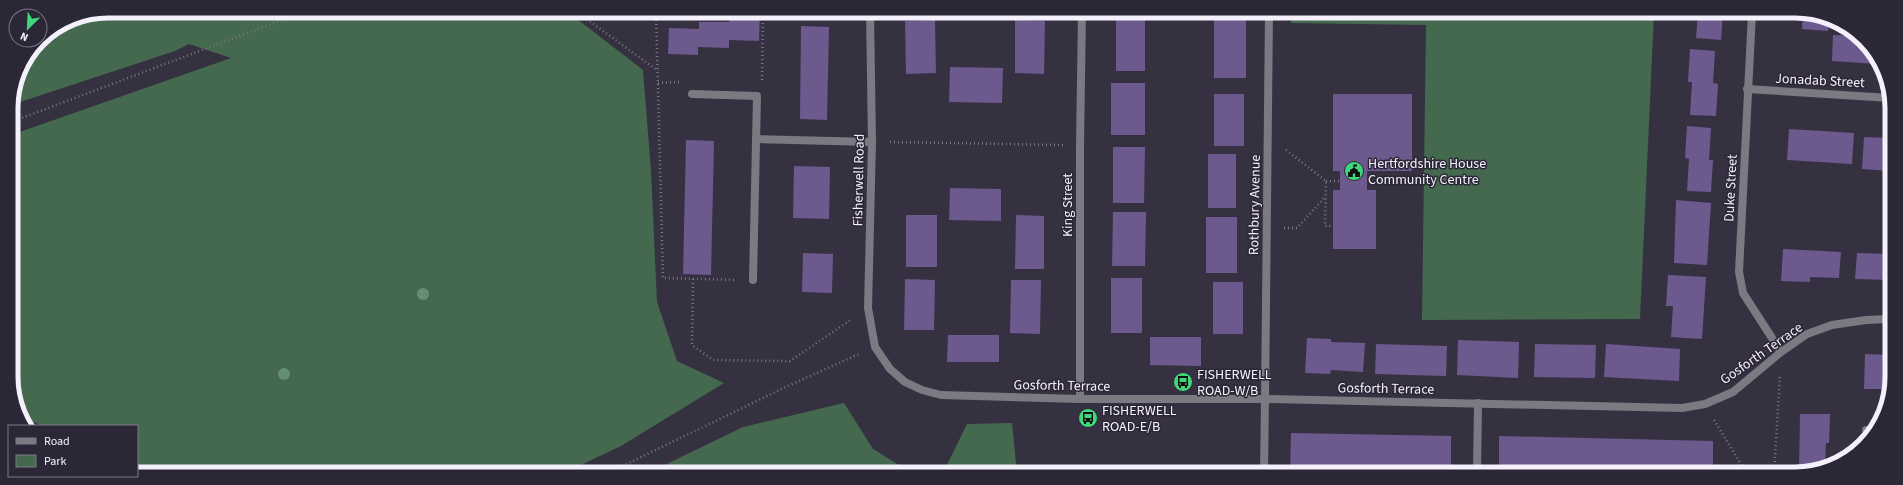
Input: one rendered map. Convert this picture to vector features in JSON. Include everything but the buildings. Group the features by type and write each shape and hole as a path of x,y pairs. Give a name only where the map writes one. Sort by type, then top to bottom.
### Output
{"street":[{"name":"Fisherwell Road","path":"870,18 872,142 868,308 875,347"},
{"name":"King Street","path":"1080,399 1080,146 1082,18"},
{"name":"Rothbury Avenue","path":"1264,467 1269,18"},
{"name":"Duke Street","path":"1752,18 1739,272 1743,293 1781,352"},
{"name":"Jonadab Street","path":"1747,89 1884,98"},
{"path":"692,94 757,96 753,280"},
{"path":"756,139 872,142"},
{"name":"Gosforth Terrace","path":"875,347 890,369 905,382 922,390 941,395 1080,399 1265,399 1682,408 1705,404 1733,392 1781,352 1807,334 1832,324 1885,319"},
{"path":"1477,467 1478,403"}],"path":[{"path":"18,119 288,18"},
{"path":"585,18 658,71"},
{"path":"656,18 663,278 753,280"},
{"path":"757,96 763,77 763,18"},
{"path":"1268,137 1326,181 1340,180"},
{"path":"872,142 1080,146"},
{"path":"1326,181 1325,226 1333,226"},
{"path":"1267,227 1297,228 1326,197"},
{"path":"693,279 692,345 713,360 790,360 868,308"},
{"path":"620,467 790,385 875,347"},
{"path":"1774,467 1781,352"},
{"path":"1705,404 1743,467"}],"green space":[{"path":"576,18 643,70 651,171 657,302 677,361 724,383 621,446 577,467 138,467 138,425 41,425 29,420 23,406 18,383 18,133 231,58 189,44 175,51 18,103 21,85 27,68 40,49 48,48 48,41 63,30 85,21 96,19"},
{"path":"1291,18 1654,18 1640,319 1422,320 1426,25 1291,23"},
{"path":"844,403 873,449 902,467 660,467 743,427"},
{"path":"1012,423 1016,467 946,467 967,424"}],"place":[{"name":"Hertfordshire House Community Centre","path":"1354,171"},
{"name":"FISHERWELL ROAD-W/B","path":"1183,382"},
{"name":"FISHERWELL ROAD-E/B","path":"1088,418"}]}
